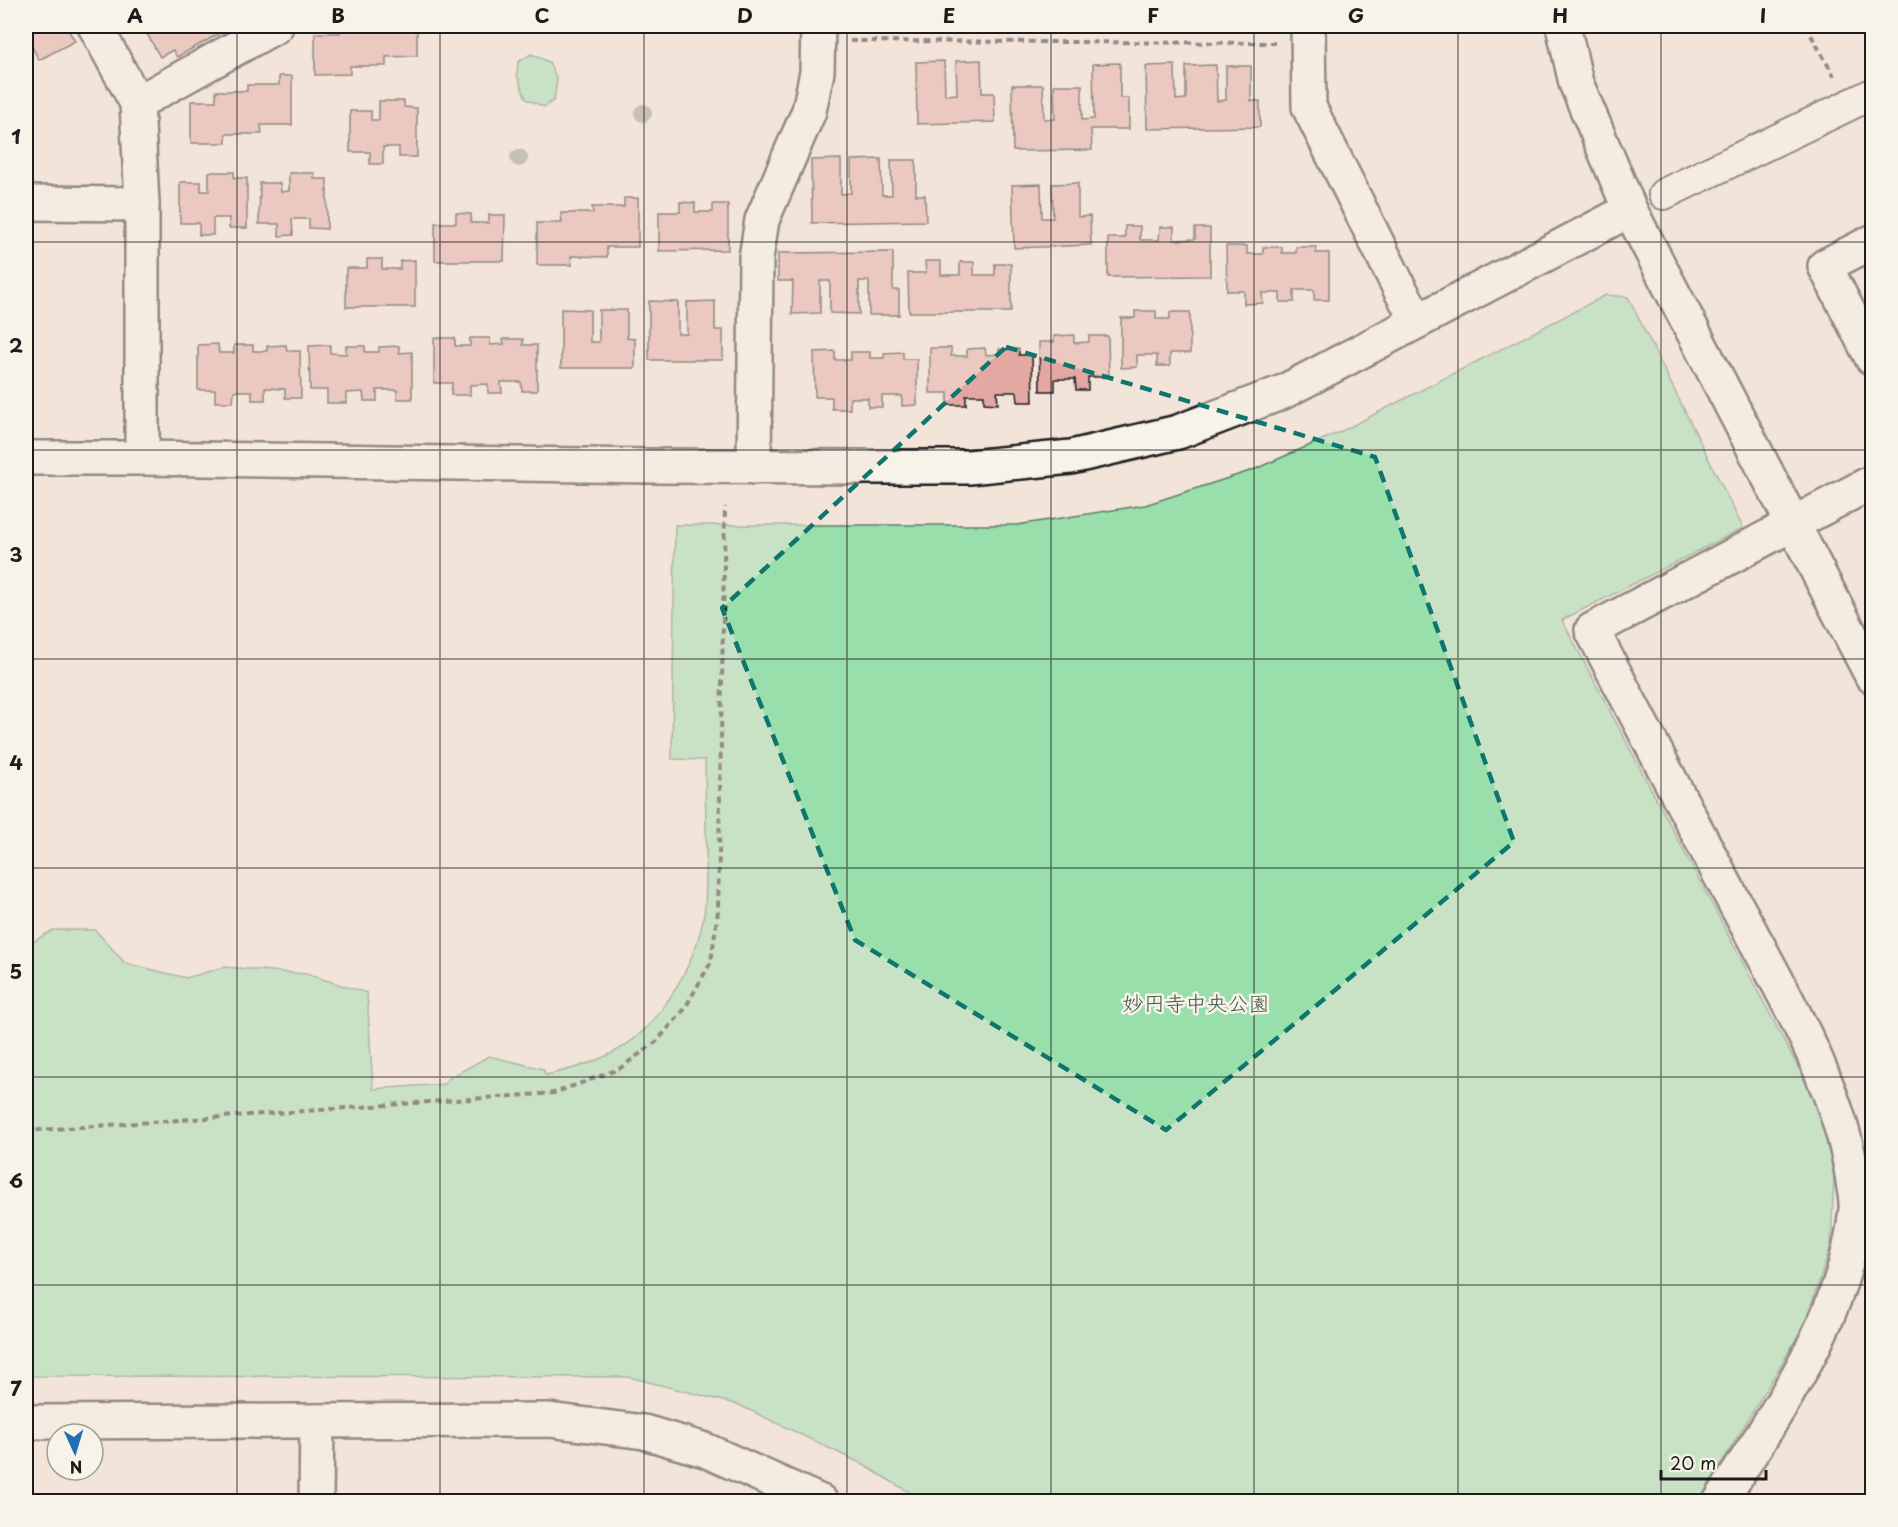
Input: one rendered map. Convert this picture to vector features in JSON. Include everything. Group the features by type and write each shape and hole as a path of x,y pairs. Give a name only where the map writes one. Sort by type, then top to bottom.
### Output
{"street":[{"path":"95,26 137,103 142,204 142,458"},
{"path":"137,103 276,26"},
{"path":"1563,26 1576,83 1630,210 1872,676"},
{"path":"754,467 756,258 762,220 809,111 818,72 818,33"},
{"path":"1308,34 1309,107 1418,321"},
{"path":"1664,194 1862,100"},
{"path":"26,203 142,204"},
{"path":"26,458 754,467 969,467 1071,457 1178,432 1283,392 1630,210"},
{"path":"1872,242 1825,266 1872,358"},
{"path":"1720,1502 1807,1359 1834,1304 1846,1259 1864,1208 1842,1128 1812,1051 1592,630 1872,482"},
{"path":"26,1422 549,1420 644,1432 705,1450 821,1502"},
{"path":"316,1502 317,1421"}],"path":[{"path":"1806,26 1862,100"},
{"path":"818,33 1308,34"},
{"path":"26,1131 554,1093 619,1069 656,1042 684,1010 711,962 718,911 725,507"}],"highlighted area":[{"path":"1006,347 1375,457 1514,842 1166,1130 855,940 722,608"}],"green space":[{"path":"531,54 549,62 557,79 554,100 544,107 526,99 517,75 518,62"},
{"name":"妙円寺中央公園","path":"1606,295 1628,297 1743,528 1562,620 1820,1109 1834,1176 1831,1246 1804,1326 1699,1501 924,1501 860,1463 739,1405 629,1377 26,1376 26,946 53,930 95,930 125,963 186,978 225,967 306,974 367,993 373,1089 444,1084 449,1078 489,1056 543,1069 546,1075 597,1060 631,1041 662,1009 687,968 696,947 705,906 705,760 672,759 675,525 1017,525 1145,505 1253,470 1340,432"}],"building":[{"path":"26,26 66,26 75,41 39,60 26,35"},
{"path":"157,26 224,26 226,30 177,57 173,50 160,57 146,32"},
{"path":"341,26 417,26 417,56 386,57 386,66 350,66 350,74 315,75 315,33 340,33"},
{"path":"1036,26 1066,26 1066,27 1036,28"},
{"path":"981,60 982,93 994,93 995,122 917,124 916,62 944,61 945,95 957,94 956,61"},
{"path":"1120,63 1120,98 1129,98 1129,129 1091,129 1092,150 1013,151 1012,85 1043,85 1044,119 1055,119 1054,85 1082,85 1082,120 1094,119 1093,64"},
{"path":"1175,65 1176,100 1186,99 1186,66 1216,65 1217,101 1226,100 1226,66 1251,66 1251,101 1260,101 1260,127 1147,129 1146,66"},
{"path":"279,76 292,76 292,125 261,125 262,134 226,134 226,143 191,143 191,101 216,101 216,91 247,91 247,85 279,85"},
{"path":"379,101 404,101 404,107 417,108 417,157 399,157 399,147 383,147 383,164 370,164 370,152 350,152 350,111 371,111 371,120 379,120"},
{"path":"841,159 841,194 851,193 851,160 881,159 882,195 892,195 891,160 916,160 916,195 925,195 926,221 812,223 811,160"},
{"path":"209,172 234,172 234,178 247,178 247,228 229,228 229,218 213,218 213,235 199,235 199,223 180,223 180,182 201,182 201,191 209,191"},
{"path":"289,173 314,173 314,179 327,179 327,229 309,228 309,219 292,219 293,235 279,236 279,224 259,224 260,183 280,183 281,192 289,191"},
{"path":"1078,183 1078,217 1090,216 1091,245 1014,248 1012,185 1041,184 1042,218 1053,218 1052,184"},
{"path":"624,198 638,198 638,247 607,247 607,257 571,256 572,265 537,265 537,223 562,223 561,213 593,213 592,207 624,207"},
{"path":"680,202 695,203 695,212 713,212 713,204 728,204 728,250 659,251 659,212 680,212"},
{"path":"456,213 471,214 471,223 489,223 489,215 505,215 504,261 435,261 435,223 456,223"},
{"path":"1125,226 1140,226 1140,240 1159,240 1160,227 1174,227 1174,240 1195,239 1195,228 1210,228 1210,276 1108,277 1108,238 1125,238"},
{"path":"1226,246 1247,246 1247,254 1263,254 1263,247 1282,247 1282,253 1296,253 1296,247 1316,247 1316,253 1329,253 1329,300 1314,300 1314,290 1294,290 1294,302 1280,302 1280,293 1262,293 1263,303 1244,304 1244,291 1227,291"},
{"path":"893,252 893,290 899,290 899,315 869,315 869,281 859,281 859,314 830,313 830,281 820,281 820,313 792,314 793,281 778,281 778,253"},
{"path":"367,259 382,259 382,269 400,269 400,261 415,260 415,307 346,307 346,268 367,268"},
{"path":"925,261 941,261 941,275 960,275 960,262 974,262 974,275 995,275 995,264 1011,264 1011,312 909,312 908,273 926,273"},
{"path":"649,301 678,302 678,334 687,334 687,302 715,301 715,330 723,330 723,360 649,360"},
{"path":"561,309 590,310 590,342 599,342 599,310 627,310 627,338 635,339 635,368 561,368"},
{"path":"1135,311 1156,311 1156,319 1170,319 1170,312 1190,312 1190,353 1170,353 1170,366 1157,366 1157,355 1137,355 1137,367 1121,368 1121,318 1135,318"},
{"path":"1074,335 1074,343 1089,342 1089,336 1108,336 1109,377 1088,377 1088,390 1076,390 1075,379 1055,379 1055,391 1040,391 1039,342 1054,342 1054,336"},
{"path":"434,338 455,338 455,346 470,346 470,338 490,338 490,345 504,344 503,339 523,339 523,345 537,345 537,391 522,391 521,382 501,382 502,393 488,393 488,384 470,385 470,395 451,395 452,383 434,383"},
{"path":"218,344 219,353 234,353 234,345 253,345 253,351 267,351 267,346 286,345 287,351 300,351 301,398 285,398 285,389 265,388 265,400 252,400 252,391 234,391 233,402 215,402 215,390 198,390 198,345"},
{"path":"330,345 330,353 346,354 346,346 365,346 365,352 379,352 379,347 399,346 399,353 412,352 412,399 397,399 397,390 377,390 377,401 364,401 363,392 346,393 346,403 327,403 327,390 310,390 309,346"},
{"path":"930,348 951,348 951,356 967,356 967,349 985,348 986,355 999,354 999,349 1019,349 1019,355 1032,355 1033,402 1018,402 1017,392 997,392 998,404 984,403 984,395 966,395 966,405 948,405 948,393 930,393"},
{"path":"835,351 835,360 851,360 851,352 870,352 870,358 884,358 884,353 903,352 903,359 917,359 917,405 902,406 902,396 882,396 882,407 868,407 868,398 850,398 850,409 832,409 832,397 815,397 814,352"}]}
